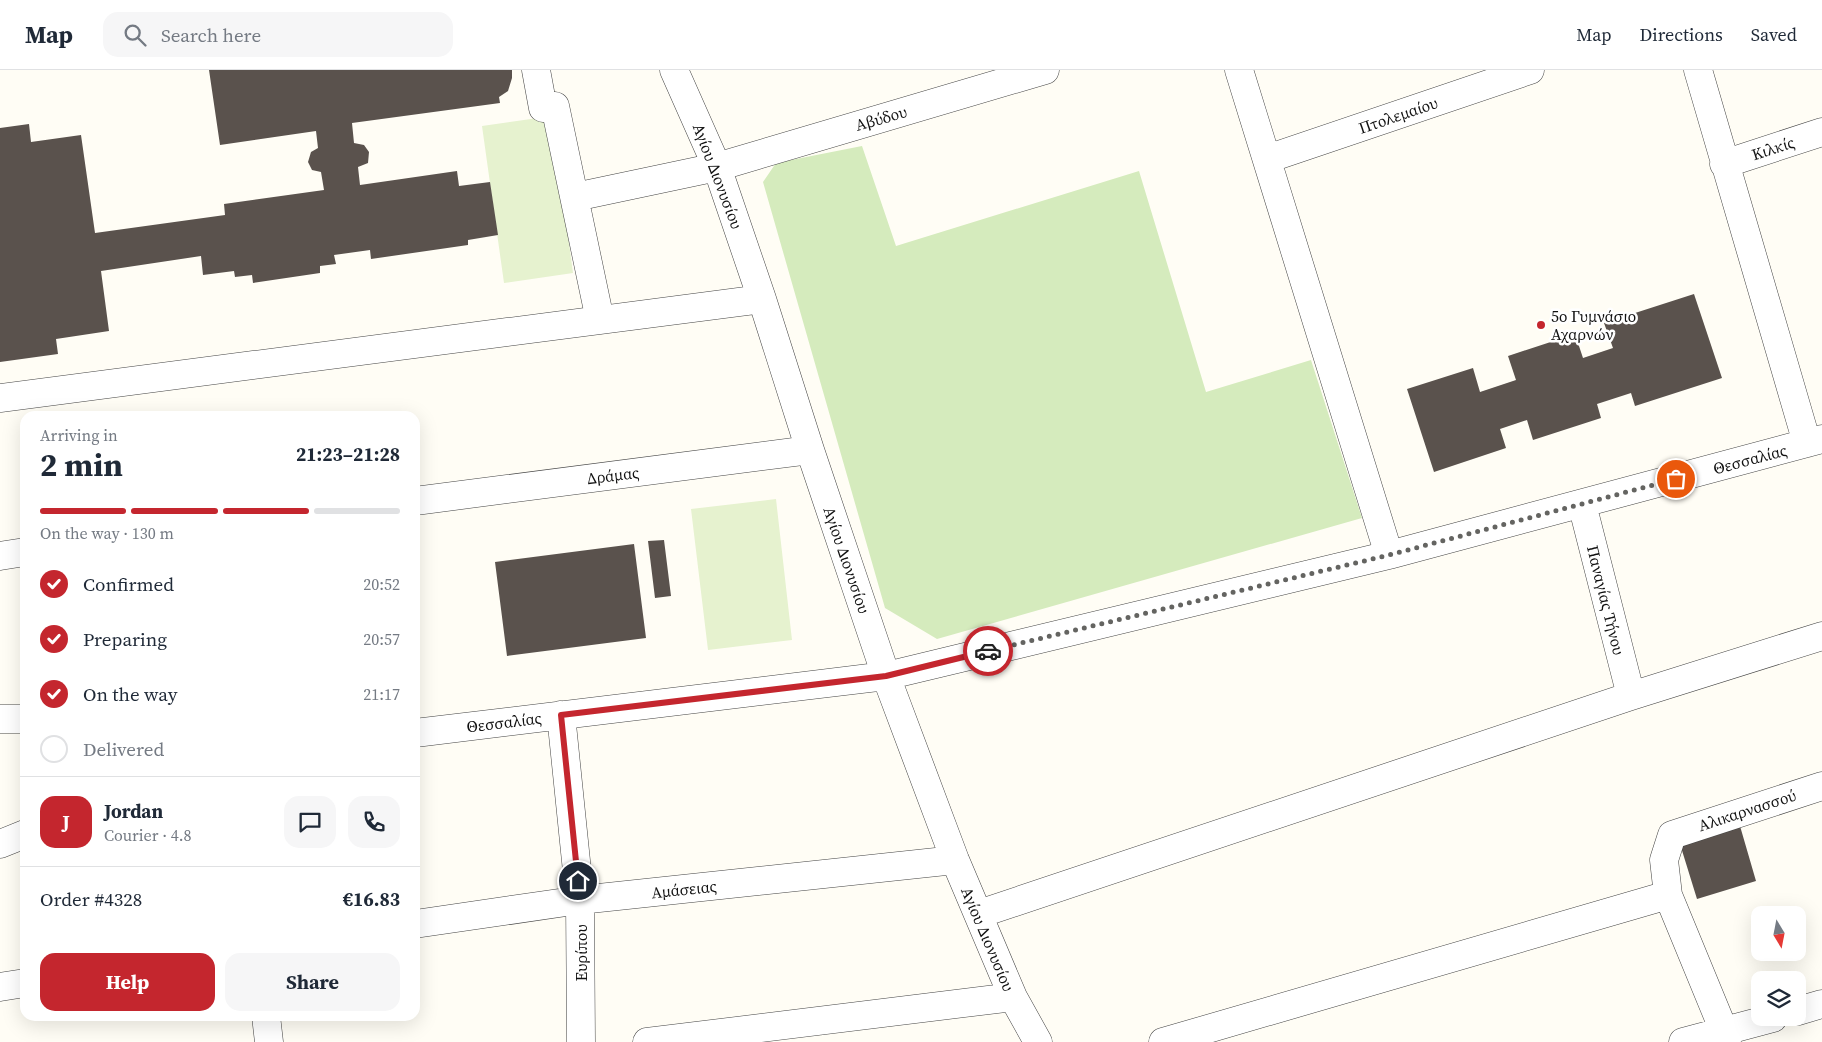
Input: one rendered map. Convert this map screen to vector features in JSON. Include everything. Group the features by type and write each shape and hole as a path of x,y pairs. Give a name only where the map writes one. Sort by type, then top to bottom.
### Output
{"street":[{"path":"536,70 543,108 555,106 600,320"},
{"name":"Αγίου Διονυσίου","path":"674,70 717,167 886,676 955,860 1013,997 1038,1042"},
{"path":"1239,70 1389,555"},
{"name":"Πτολεμαίου","path":"1266,159 1530,70"},
{"path":"1698,70 1724,164 1814,441"},
{"name":"Αβύδου","path":"575,197 717,167 1034,71"},
{"name":"Κιλκίς","path":"1724,164 1822,132"},
{"path":"0,398 762,299"},
{"name":"Θεσσαλίας","path":"420,732 886,676 1389,555 1814,441"},
{"name":"Δράμας","path":"420,500 810,450"},
{"name":"Παναγίας Τήνου","path":"1582,504 1631,696"},
{"path":"0,556 20,553"},
{"path":"979,914 1631,696 1822,636"},
{"name":"Ευρίπου","path":"561,715 580,900 581,1042"},
{"path":"0,719 20,718"},
{"name":"Αλικαρνασσού","path":"1668,895 1664,860 1672,834 1822,786"},
{"path":"0,844 20,836"},
{"name":"Αμάσειας","path":"420,923 580,900 955,860"},
{"path":"1163,1042 1668,895 1726,1037"},
{"path":"0,987 20,984"},
{"path":"647,1042 1013,997"},
{"path":"1806,1009 1822,1004"},
{"path":"267,1021 269,1042"},
{"path":"1683,1042 1726,1037 1753,1026"}],"green space":[{"path":"552,116 573,273 504,283 482,126"},
{"path":"862,146 896,246 1139,171 1206,392 1311,360 1362,518 937,639 885,608 763,182 776,163"},
{"path":"776,499 792,640 708,650 691,509"}],"building":[{"path":"209,70 512,70 508,91 499,97 500,103 352,123 354,143 364,145 369,152 368,163 358,167 360,185 457,171 459,186 490,182 498,235 468,240 468,245 371,259 370,250 334,255 336,264 320,266 320,273 253,283 252,275 235,277 234,271 203,275 201,256 101,271 109,331 56,339 58,354 0,362 0,128 29,124 31,142 81,135 95,233 225,215 224,204 324,190 321,172 312,170 308,162 311,152 318,148 316,131 220,145"},
{"path":"1694,294 1722,378 1635,406 1631,393 1597,404 1601,418 1533,440 1527,420 1500,429 1506,448 1434,472 1407,389 1473,368 1480,392 1516,380 1508,356 1575,334 1583,358 1613,348 1604,323"},
{"path":"664,540 671,596 655,598 648,541"},
{"path":"634,544 646,638 507,656 495,562"},
{"path":"1740,826 1756,881 1697,899 1680,844"}],"way so far":[{"path":"988,651 1389,555 1676,479"}],"place":[{"name":"5ο Γυμνάσιο Αχαρνών","path":"1541,325"}],"route":[{"path":"578,881 561,715 886,676 988,651"}]}
